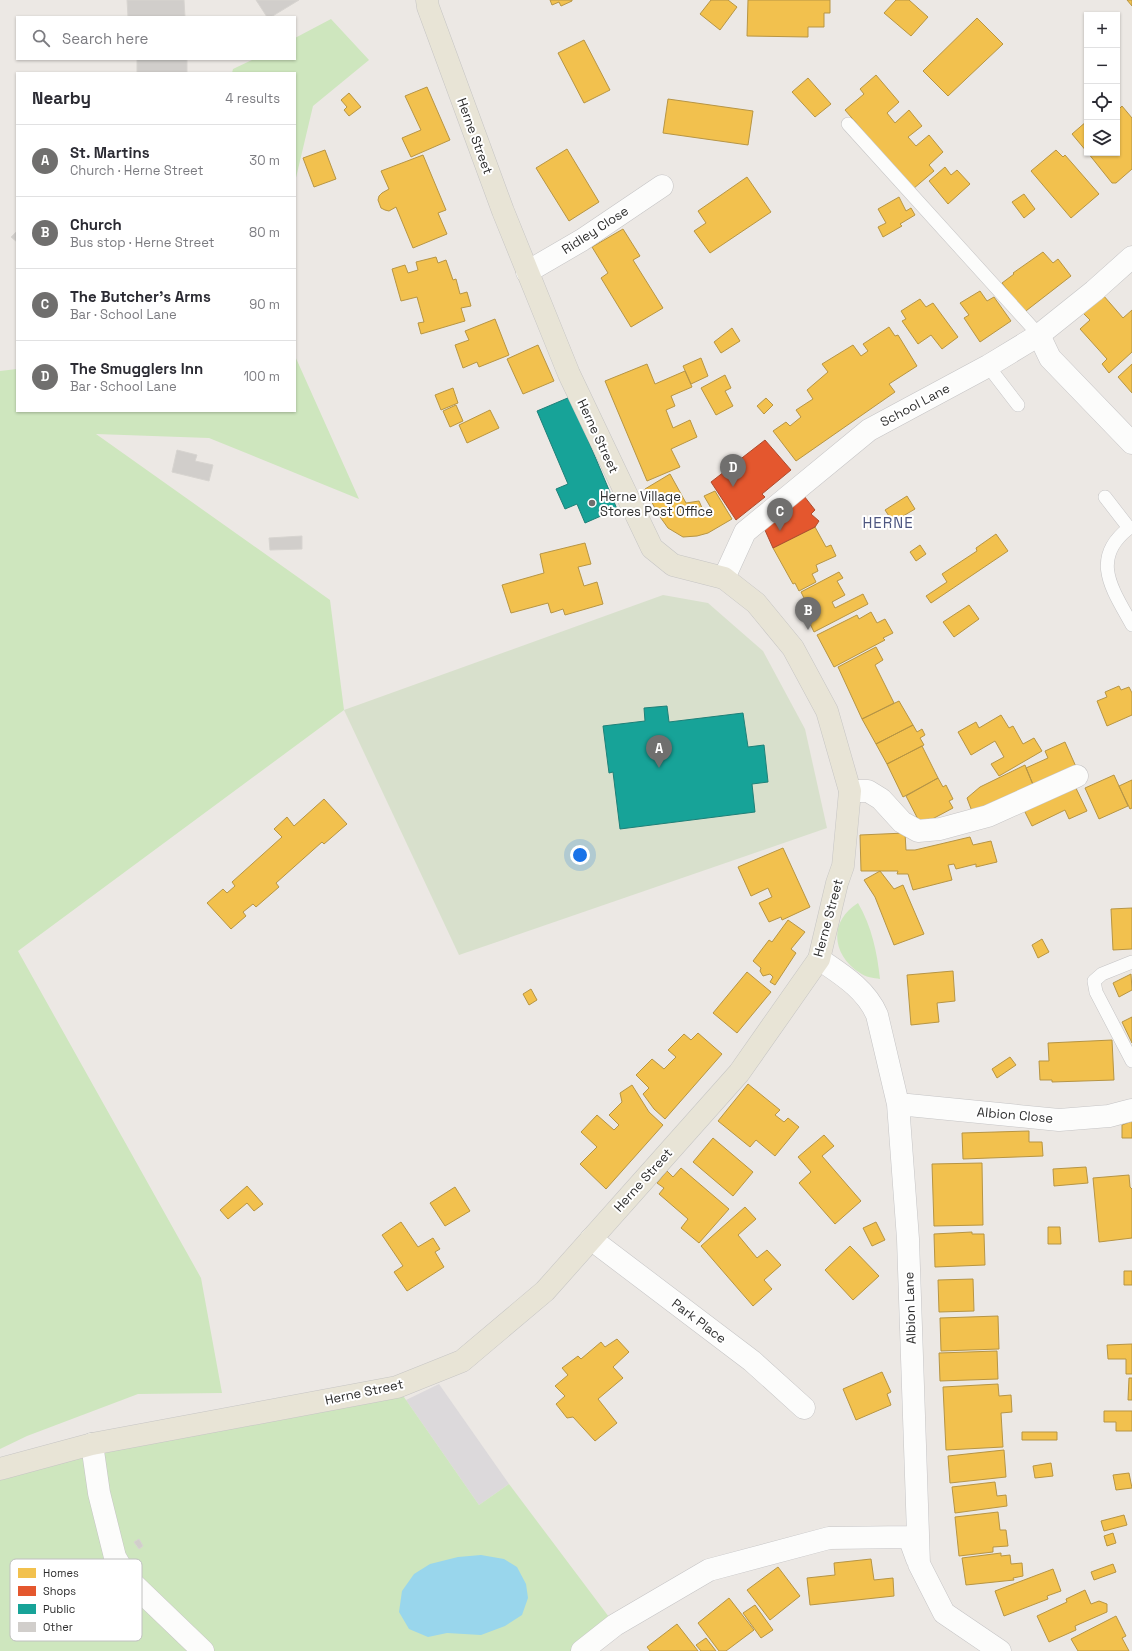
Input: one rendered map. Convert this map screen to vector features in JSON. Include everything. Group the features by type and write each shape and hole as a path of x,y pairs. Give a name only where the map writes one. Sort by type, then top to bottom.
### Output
{"main road":[{"name":"Herne Street","path":"0,1469 92,1444 397,1387 462,1361 545,1291 739,1073 819,958 837,883 843,866 850,791 826,711 793,648 756,603 724,578 673,564 652,548 572,381 527,272 428,8 427,0"}],"street":[{"name":"Ridley Close","path":"527,272 582,240 662,186"},
{"name":"School Lane","path":"724,578 745,532 869,430 988,366 1039,335 1094,291 1132,257"},
{"path":"1039,335 1050,358 1132,443"},
{"path":"850,791 868,791 881,799 902,822 918,831 940,829 988,816 1077,776"},
{"name":"Albion Lane","path":"819,958 848,979 872,1003 877,1015 898,1104 908,1239 919,1564 944,1613 1000,1651"},
{"name":"Albion Close","path":"898,1104 1059,1120 1109,1116 1132,1110"},
{"name":"Park Place","path":"591,1239 752,1361 804,1408"},
{"path":"92,1444 98,1493 116,1559"},
{"path":"582,1651 615,1624 709,1570 829,1538 909,1538 919,1564"},
{"path":"142,1593 203,1651"}],"lane":[{"path":"848,124 1039,335"},
{"path":"988,366 1018,405"},
{"path":"1105,497 1129,528 1119,535 1114,542 1107,564 1109,584 1132,625"},
{"path":"1132,962 1102,974 1094,981 1096,992 1132,1061"}],"shaded area":[{"path":"439,1384 509,1484 479,1505 406,1400"}],"green space":[{"path":"331,19 369,60 313,106 296,178 296,72 232,72 233,69 252,60 296,60 296,37"},
{"path":"296,358 359,499 209,438 96,434 330,600 344,710 18,951 201,1278 222,1393 138,1394 27,1436 0,1449 0,371 16,369 16,412 296,412"},
{"path":"663,595 708,603 763,651 805,729 827,828 459,955 344,710"},
{"path":"858,903 867,921 873,940 880,979 860,973 851,966 839,948 837,938 838,929 842,919 848,911"},
{"path":"397,1387 479,1505 509,1484 615,1625 582,1651 0,1651 0,1469"}],"water":[{"path":"481,1555 504,1559 517,1567 526,1584 528,1598 522,1615 505,1626 481,1635 447,1633 428,1637 409,1629 399,1612 402,1591 414,1574 430,1564 458,1557"}],"building: Homes":[{"path":"550,0 572,1 561,6 559,2 552,5"},
{"path":"711,0 728,0 737,7 720,30 700,14"},
{"path":"748,0 830,0 830,13 824,13 824,27 808,27 808,37 747,36"},
{"path":"896,0 909,0 928,17 911,36 884,13"},
{"path":"1127,0 1132,0 1132,6"},
{"path":"977,18 1003,44 948,96 923,71"},
{"path":"584,40 610,90 584,103 558,53"},
{"path":"876,75 899,102 887,113 895,123 909,110 922,126 908,137 916,146 929,135 943,152 929,165 934,171 913,189 845,110 864,94 860,89"},
{"path":"808,78 831,104 815,117 792,92"},
{"path":"427,87 450,140 411,157 402,138 421,130 405,96"},
{"path":"349,93 361,107 349,116 344,110 347,107 341,100"},
{"path":"668,99 753,111 748,145 663,133"},
{"path":"1122,106 1132,118 1132,169 1116,183 1112,183 1090,156 1120,156 1120,108"},
{"path":"1084,124 1084,148 1072,134"},
{"path":"567,149 599,202 569,221 536,168"},
{"path":"325,150 336,179 314,187 303,158"},
{"path":"1056,150 1063,157 1065,155 1099,194 1071,218 1031,171"},
{"path":"423,155 446,210 438,213 447,234 413,248 396,207 389,211 381,208 378,200 379,196 389,189 381,171"},
{"path":"945,167 951,175 957,170 970,184 948,204 929,181"},
{"path":"747,177 771,212 710,253 694,231 706,223 698,211"},
{"path":"1024,194 1035,209 1024,218 1012,202"},
{"path":"899,197 906,211 911,208 915,215 900,224 902,226 883,237 878,227 886,223 878,209"},
{"path":"623,229 640,256 633,260 663,308 631,327 601,278 608,273 592,247"},
{"path":"1043,252 1053,263 1058,259 1071,276 1022,314 1012,296 1002,283 1014,274 1013,273"},
{"path":"436,257 438,263 446,260 453,280 456,279 460,294 467,292 471,306 461,308 465,321 421,334 418,323 424,322 417,297 401,301 392,269 405,265 408,273 418,270 416,262"},
{"path":"980,291 987,301 994,297 1011,321 980,342 964,318 969,315 960,303"},
{"path":"1103,295 1123,318 1132,310 1132,352 1109,373 1102,364 1107,359 1080,329 1090,320 1083,313"},
{"path":"920,299 926,307 933,303 958,337 942,349 931,335 918,344 902,321 906,319 901,311"},
{"path":"495,319 509,355 479,367 477,362 463,368 455,345 469,340 465,331"},
{"path":"889,327 895,336 898,335 917,366 889,384 895,392 796,461 773,431 786,422 790,426 801,417 796,410 813,399 807,390 828,372 822,364 853,345 861,356 868,351 863,344"},
{"path":"732,328 740,341 721,353 714,342"},
{"path":"538,345 554,381 523,394 507,359"},
{"path":"701,358 708,376 691,384 683,366"},
{"path":"647,364 655,384 685,371 692,387 671,396 675,406 666,410 673,428 690,420 697,437 671,449 680,467 647,481 605,381"},
{"path":"1132,364 1132,393 1118,377"},
{"path":"725,375 731,388 725,391 733,406 716,415 701,388"},
{"path":"453,388 458,403 441,410 435,395"},
{"path":"766,398 773,405 764,414 757,406"},
{"path":"456,405 463,421 450,427 443,411"},
{"path":"490,410 499,428 467,443 459,425"},
{"path":"670,474 686,503 699,501 703,510 711,508 704,496 715,491 732,519 708,533 697,536 683,537 668,528 658,514 645,489"},
{"path":"907,496 915,509 893,522 885,510"},
{"path":"815,527 826,547 831,545 836,556 816,565 818,571 812,574 816,582 799,591 795,583 793,584 773,548"},
{"path":"996,534 1008,551 931,603 926,596 947,582 942,574 977,551 976,548"},
{"path":"585,543 591,564 578,567 584,586 597,582 603,604 565,615 563,609 551,613 548,603 511,613 502,585 544,573 540,554"},
{"path":"920,545 926,554 916,561 910,552"},
{"path":"839,572 843,578 837,581 845,595 832,602 835,608 863,594 868,604 814,632 800,603 805,600 801,592"},
{"path":"969,605 979,619 954,637 943,622"},
{"path":"871,612 877,623 885,619 893,633 883,638 885,640 834,667 817,635 857,615 859,619"},
{"path":"876,647 883,660 875,665 894,703 862,719 838,667"},
{"path":"1119,686 1121,690 1129,687 1132,693 1132,715 1107,726 1097,701 1107,697 1105,692"},
{"path":"899,701 913,725 876,744 862,719"},
{"path":"1001,715 1009,728 1013,726 1023,744 1034,738 1042,751 999,776 991,764 1004,757 995,741 971,755 958,732 976,722 979,728"},
{"path":"913,725 917,732 922,729 925,735 920,738 924,745 887,764 876,744"},
{"path":"1065,742 1077,769 1034,787 1026,768 1048,758 1045,751"},
{"path":"922,746 938,778 903,797 887,764"},
{"path":"1025,765 1034,787 973,814 967,798 980,787"},
{"path":"1114,775 1128,806 1099,819 1085,788"},
{"path":"938,778 943,787 946,785 953,799 949,801 953,808 921,825 906,796"},
{"path":"1132,780 1132,808 1130,809 1119,786"},
{"path":"1073,782 1087,811 1069,819 1065,810 1032,826 1022,806"},
{"path":"324,799 347,824 324,844 322,842 276,883 279,887 256,907 253,904 243,912 246,916 231,929 207,903 223,889 227,893 235,886 232,882 282,837 274,829 287,817 294,826"},
{"path":"905,833 906,850 915,850 970,837 973,845 991,841 997,862 976,867 976,864 956,869 954,864 948,865 952,880 913,890 908,874 897,874 898,871 861,871 860,835"},
{"path":"783,848 810,907 782,920 781,917 769,922 759,903 772,897 768,888 751,896 738,867"},
{"path":"880,871 894,889 903,885 924,934 894,945 875,897 864,880"},
{"path":"1132,908 1132,949 1113,950 1111,909"},
{"path":"788,920 805,932 791,949 796,953 775,985 770,982 773,977 770,974 763,976 760,971 761,968 753,961 769,940 772,942"},
{"path":"1042,939 1049,952 1038,958 1032,945"},
{"path":"953,971 955,1001 937,1003 939,1022 911,1025 907,975"},
{"path":"747,972 771,992 737,1033 713,1013"},
{"path":"1131,974 1132,990 1119,997 1113,983"},
{"path":"531,989 537,1000 529,1005 523,994"},
{"path":"1132,1017 1132,1043 1122,1022"},
{"path":"698,1033 722,1054 665,1119 654,1109 643,1094 649,1088 636,1075 652,1059 664,1069 676,1057 668,1050 684,1034 691,1040"},
{"path":"1112,1040 1114,1080 1052,1082 1052,1080 1040,1080 1039,1061 1049,1061 1048,1043"},
{"path":"1010,1057 1016,1065 997,1078 992,1069"},
{"path":"748,1084 780,1110 775,1115 784,1122 788,1118 799,1127 775,1156 756,1140 750,1147 718,1121"},
{"path":"632,1085 649,1112 663,1125 606,1189 580,1164 597,1147 581,1132 597,1115 614,1130 619,1125 609,1115 622,1102 620,1093"},
{"path":"1132,1121 1132,1138 1122,1138 1122,1125"},
{"path":"1029,1131 1029,1142 1042,1142 1043,1156 963,1159 962,1133"},
{"path":"824,1135 834,1146 822,1156 861,1201 835,1224 799,1183 811,1172 798,1157"},
{"path":"713,1138 753,1172 733,1196 693,1162"},
{"path":"982,1163 983,1225 934,1226 932,1164"},
{"path":"1086,1167 1088,1183 1054,1186 1053,1169"},
{"path":"681,1168 729,1209 699,1243 681,1228 688,1219 659,1194 664,1188 657,1183 667,1171 673,1177"},
{"path":"1129,1175 1130,1187 1132,1189 1132,1238 1099,1242 1093,1178"},
{"path":"247,1186 263,1204 254,1211 247,1203 228,1219 220,1210"},
{"path":"455,1187 470,1211 445,1226 430,1203"},
{"path":"745,1207 756,1219 738,1235 757,1258 767,1250 781,1265 764,1280 772,1289 753,1306 701,1246"},
{"path":"401,1222 418,1247 433,1238 440,1249 435,1252 444,1267 407,1291 394,1272 403,1266 382,1235"},
{"path":"876,1222 885,1240 872,1246 863,1228"},
{"path":"1048,1227 1060,1227 1061,1244 1048,1244"},
{"path":"972,1232 972,1234 984,1234 985,1265 935,1267 934,1234"},
{"path":"850,1246 879,1276 853,1300 825,1270"},
{"path":"1124,1271 1132,1271 1132,1285 1124,1285"},
{"path":"973,1279 974,1311 939,1312 938,1280"},
{"path":"998,1316 999,1349 941,1351 940,1318"},
{"path":"617,1339 629,1352 613,1367 623,1378 598,1399 617,1423 595,1441 573,1417 567,1418 556,1404 565,1396 555,1386 568,1375 562,1368 578,1356 581,1359 601,1342 605,1347"},
{"path":"1132,1344 1132,1374 1126,1374 1126,1359 1108,1359 1107,1345"},
{"path":"997,1351 998,1379 940,1381 939,1353"},
{"path":"882,1372 891,1392 887,1394 891,1405 856,1420 843,1389"},
{"path":"1129,1378 1132,1378 1132,1400 1128,1400"},
{"path":"998,1384 999,1396 1011,1395 1012,1412 1001,1413 1003,1447 946,1450 943,1387"},
{"path":"1104,1411 1132,1411 1132,1431 1116,1431 1116,1422 1104,1422"},
{"path":"1022,1432 1057,1432 1057,1440 1022,1440"},
{"path":"1004,1450 1006,1477 950,1483 948,1456"},
{"path":"1051,1463 1053,1476 1035,1478 1033,1466"},
{"path":"1129,1473 1132,1488 1116,1490 1113,1475"},
{"path":"995,1482 997,1496 1006,1495 1007,1506 955,1513 952,1487"},
{"path":"998,1512 1000,1530 1006,1530 1008,1546 993,1547 993,1552 959,1556 955,1517"},
{"path":"1124,1515 1127,1525 1104,1531 1101,1521"},
{"path":"1113,1533 1116,1543 1107,1546 1104,1536"},
{"path":"1001,1553 1001,1556 1010,1555 1011,1564 1022,1563 1023,1576 1013,1578 1014,1580 966,1585 962,1558"},
{"path":"871,1559 874,1580 893,1578 894,1596 810,1605 807,1578 835,1575 834,1563"},
{"path":"1113,1564 1116,1572 1094,1580 1091,1572"},
{"path":"778,1567 800,1596 770,1620 747,1590"},
{"path":"1053,1569 1061,1591 1047,1596 1048,1599 1004,1616 995,1591"},
{"path":"1085,1590 1091,1604 1099,1601 1107,1604 1107,1612 1075,1626 1076,1630 1049,1642 1037,1616 1067,1602 1066,1599"},
{"path":"729,1598 754,1630 726,1651 719,1651 698,1623"},
{"path":"755,1605 773,1630 761,1638 743,1613"},
{"path":"1116,1616 1126,1636 1122,1638 1129,1651 1078,1651 1071,1639"},
{"path":"677,1624 698,1651 650,1651 647,1647"},
{"path":"706,1638 716,1651 701,1651 696,1645"}],"building: Shops":[{"path":"765,440 791,470 762,494 765,497 736,520 711,482"},
{"path":"804,496 815,510 811,514 819,521 815,527 773,548 764,528"}],"building: Public":[{"path":"570,397 617,509 585,523 577,504 565,509 556,489 568,484 537,411"},
{"path":"667,706 669,722 743,713 748,747 764,745 768,782 752,784 755,812 620,829 613,772 609,773 603,726 645,721 644,708"}],"building: Other":[{"path":"127,0 184,0 185,16 128,16"},
{"path":"256,0 299,0 273,16 266,16"},
{"path":"137,60 187,60 187,72 137,72"},
{"path":"16,232 16,241 11,237"},
{"path":"177,450 197,455 195,461 213,465 209,481 172,472"},
{"path":"302,536 302,549 270,550 269,538"},
{"path":"139,1539 143,1546 139,1549 134,1542"}],"place":[{"name":"The Smugglers Inn","path":"733,487"},
{"name":"Herne Village Stores Post Office","path":"592,503"},
{"name":"The Butcher's Arms","path":"780,531"},
{"name":"Church","path":"808,630"},
{"name":"St. Martins","path":"659,768"}],"district":[{"name":"HERNE","path":"888,522"}]}
